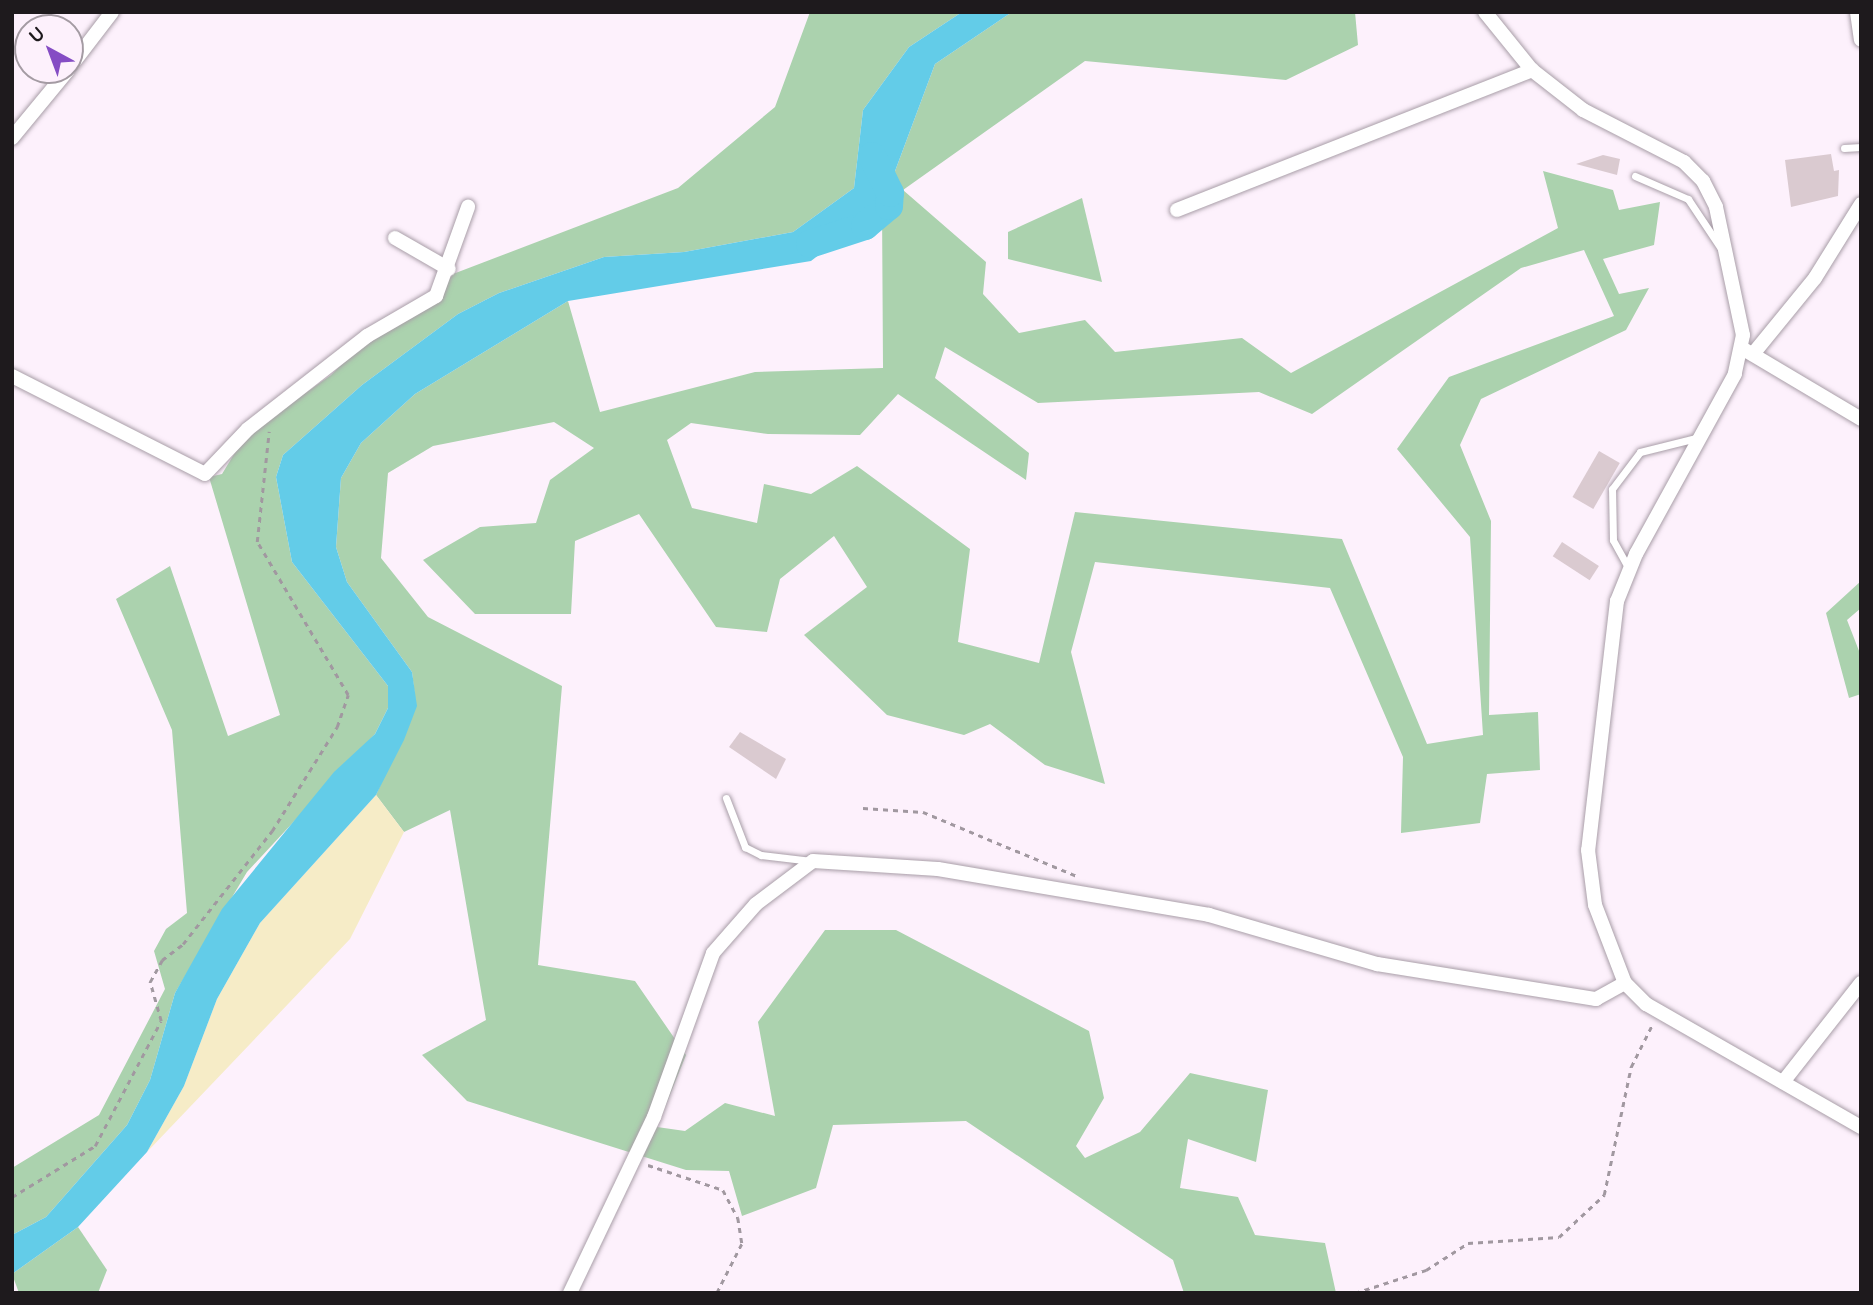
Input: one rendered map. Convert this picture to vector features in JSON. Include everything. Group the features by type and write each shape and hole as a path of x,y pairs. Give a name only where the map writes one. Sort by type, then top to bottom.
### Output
{"street":[{"path":"84,48 112,12"},
{"path":"1485,12 1532,70 1583,110 1694,171 1716,207 1723,250 1748,352 1825,403 1861,419"},
{"path":"1857,12 1861,40"},
{"path":"1177,210 1532,70"},
{"path":"12,138 56,84"},
{"path":"1861,204 1815,278 1748,352 1630,570 1606,656 1588,850 1595,905 1625,983 1657,1013 1861,1127"},
{"path":"12,376 205,474 272,412 368,336 429,303 449,269 468,208"},
{"path":"395,239 449,269"},
{"path":"570,1293 634,1161 713,953 756,904 813,861 938,869 1209,915 1377,964 1584,997 1605,998 1625,983"},
{"path":"1783,1082 1861,983"}],"lane":[{"path":"1844,148 1861,147"},
{"path":"1635,176 1688,199 1723,250"},
{"path":"1630,570 1613,540 1612,489 1640,452 1701,437"},
{"path":"726,798 746,847 761,855 813,861"}],"path":[{"path":"12,1197 95,1146 161,1021 150,982 162,960 183,944 272,831 341,717 348,695 257,542 272,412"},
{"path":"863,808 923,811 1090,881"},
{"path":"1355,1293 1426,1270 1468,1243 1559,1237 1568,1229 1604,1195 1631,1066 1657,1013"},
{"path":"634,1161 723,1190 738,1218 742,1244 717,1293"}],"green space":[{"path":"810,12 962,12 909,47 863,110 854,188 793,232 684,252 604,257 499,293 458,314 362,385 283,455 276,477 292,562 388,686 388,708 375,734 247,872 175,993 150,1080 127,1125 46,1217 12,1235 12,1168 99,1115 165,989 154,951 166,929 187,913 172,730 116,599 170,566 228,736 280,715 209,477 222,474 245,436 331,375 372,334 431,305 453,274 678,188 775,107"},
{"path":"1012,12 1355,12 1358,45 1286,80 1085,61 903,190 986,262 983,294 1019,333 1085,320 1115,352 1242,338 1291,373 1558,228 1543,171 1613,190 1619,210 1660,202 1654,245 1603,259 1619,294 1649,288 1626,330 1481,399 1460,445 1491,521 1489,715 1538,712 1540,770 1487,774 1480,823 1401,833 1403,757 1330,588 1095,562 1071,652 1105,784 1045,765 990,724 964,735 887,715 804,635 867,587 834,536 780,579 767,632 716,627 639,514 575,541 571,614 475,614 423,560 480,527 536,523 550,480 594,448 554,422 433,446 388,473 381,558 428,617 562,686 538,965 635,981 686,1055 657,1127 685,1131 725,1103 775,1116 758,1022 825,930 896,930 1089,1031 1104,1098 1076,1146 1085,1158 1140,1132 1190,1073 1268,1090 1256,1162 1188,1139 1180,1188 1238,1197 1255,1235 1325,1243 1336,1293 1184,1293 1173,1260 966,1121 833,1125 816,1188 742,1216 729,1171 686,1170 467,1101 422,1055 486,1020 450,810 404,832 376,795 416,706 412,672 347,582 336,547 341,478 361,443 415,394 568,301 600,412 755,372 883,368 882,206 935,64","holes":["1584,250 1614,316 1449,377 1397,449 1470,537 1483,735 1427,744 1342,539 1075,512 1039,663 958,642 970,549 857,466 811,494 764,484 757,523 692,508 667,440 691,423 768,434 860,435 898,394 1026,480 1029,453 935,378 945,347 1038,403 1259,392 1312,414 1521,268"]},
{"path":"1082,198 1102,282 1008,259 1008,232"},
{"path":"1861,581 1861,608 1847,620 1861,656 1861,694 1849,698 1826,613"},
{"path":"78,1227 107,1270 98,1293 19,1293 12,1274"}],"sand":[{"path":"376,795 404,832 350,939 147,1152 184,1086 217,999 260,923"}],"water":[{"path":"962,12 1012,12 935,64 882,206 811,261 568,301 415,394 361,443 341,478 336,547 347,582 412,672 417,706 404,740 376,795 260,923 217,999 184,1086 147,1152 78,1227 12,1274 12,1235 46,1217 127,1125 150,1080 175,993 222,909 334,772 375,734 388,708 388,686 292,562 276,477 283,455 362,385 458,314 499,293 604,257 684,252 793,232 854,188 863,110 909,47"}],"building":[{"path":"1831,154 1834,171 1839,170 1838,196 1791,207 1785,160"},
{"path":"1603,155 1620,159 1617,175 1576,164"},
{"path":"1599,451 1620,463 1593,509 1572,497"},
{"path":"1562,542 1599,566 1590,580 1553,556"},
{"path":"740,732 786,759 776,779 729,747"}],"waterway":[{"path":"810,244 865,226 889,206 890,193 872,156"}]}
